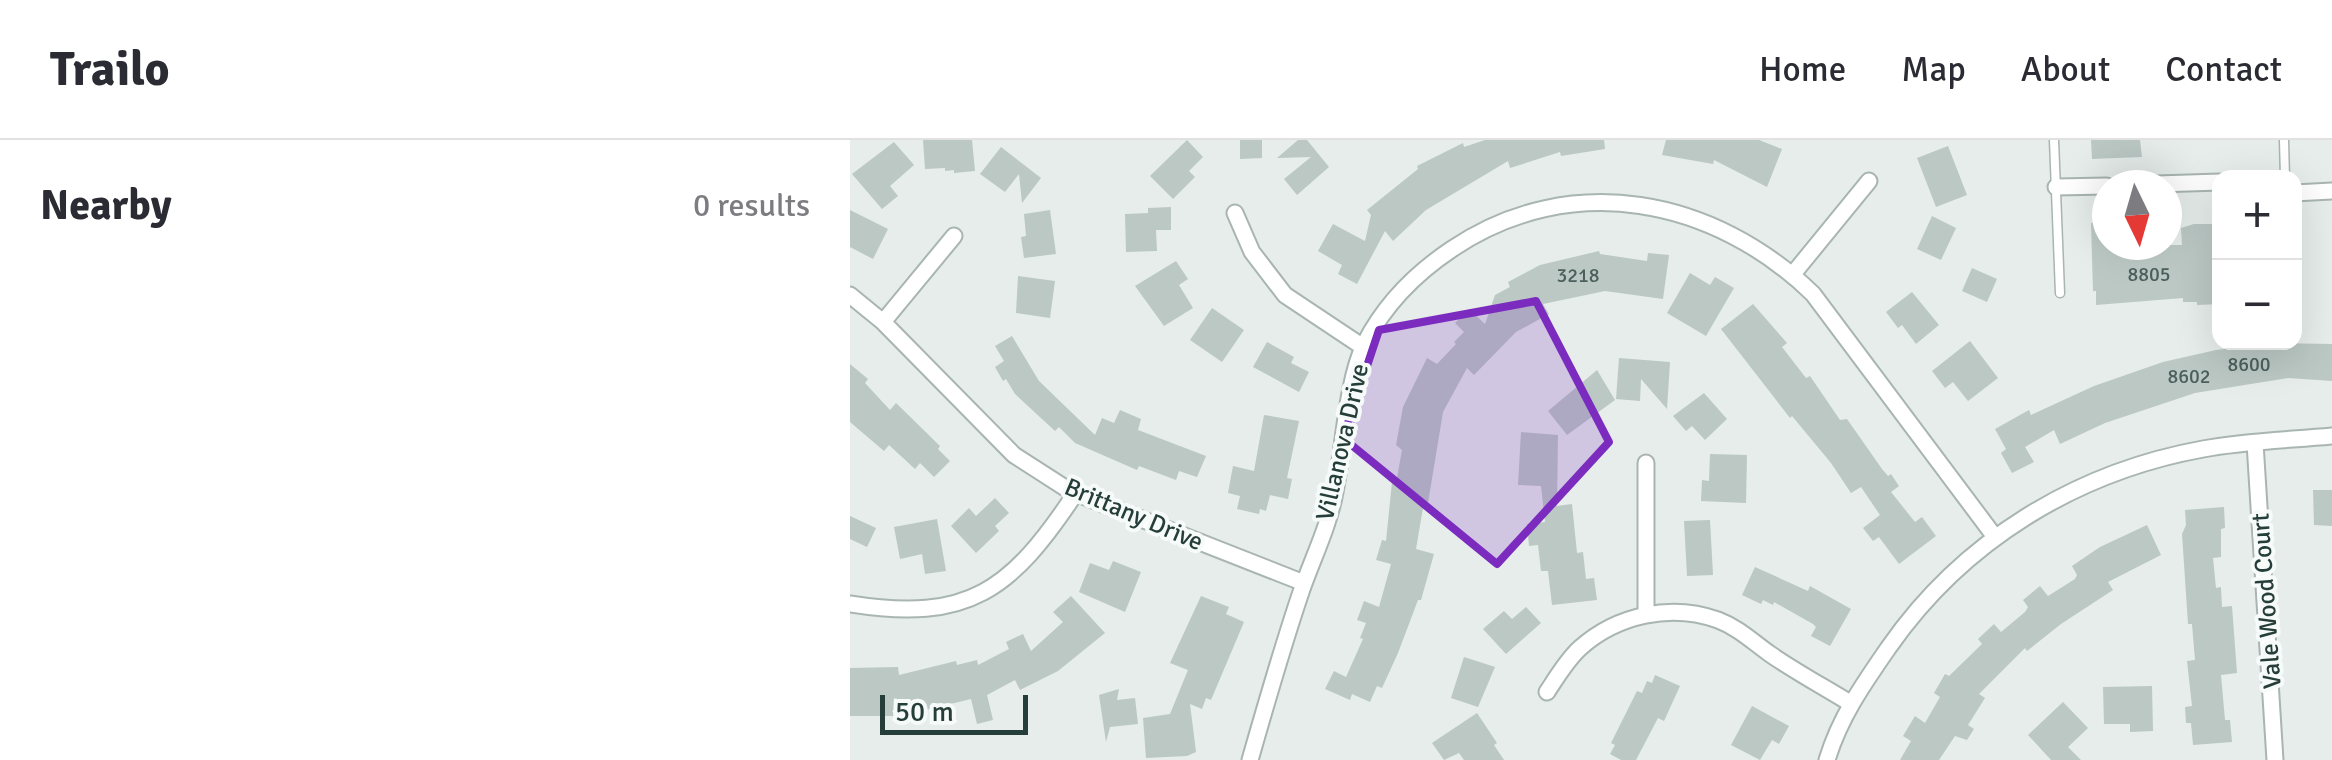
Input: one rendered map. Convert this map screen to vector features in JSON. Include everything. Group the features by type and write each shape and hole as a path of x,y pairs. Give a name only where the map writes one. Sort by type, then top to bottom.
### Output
{"street":[{"path":"1792,274 1869,181"},
{"path":"2182,183 2212,182"},
{"path":"2056,187 2092,186"},
{"path":"2302,193 2332,192"},
{"name":"Villanova Drive","path":"1250,760 1335,494 1343,431 1363,347 1382,313 1434,261 1466,239 1540,210 1579,203 1618,202 1656,207 1731,233 1782,264 1813,294 1995,537"},
{"path":"1234,213 1252,252 1285,294 1363,347"},
{"path":"883,322 954,236"},
{"name":"Brittany Drive","path":"850,295 883,322 1014,456 1075,494 1304,583"},
{"path":"1827,760 1850,703 1924,602 1995,537 2064,494 2110,473 2206,448 2332,436"},
{"name":"Vale Wood Court","path":"2255,442 2275,760"},
{"path":"1646,463 1646,614"},
{"path":"850,604 917,611 969,599 1022,566 1075,494"},
{"path":"1548,692 1579,649 1622,621 1646,614 1682,613 1720,621 1747,635 1850,703"}],"lane":[{"path":"2054,140 2060,293"},
{"path":"2284,140 2285,170"}],"highlighted area":[{"path":"1536,301 1609,442 1497,564 1343,438 1379,330"}],"building":[{"path":"923,140 972,140 975,171 925,169"},
{"path":"1187,140 1203,157 1189,171 1195,177 1173,199 1150,176"},
{"path":"1240,140 1262,140 1262,158 1240,159"},
{"path":"1298,140 1307,140 1329,167 1297,195 1284,179 1311,157 1277,158"},
{"path":"1485,140 1604,140 1605,149 1561,156 1560,152 1510,168 1508,161 1426,210 1393,241 1385,231 1357,284 1338,274 1342,265 1318,251 1333,224 1365,241 1371,215 1367,210 1417,166 1463,143 1464,147"},
{"path":"1666,140 1759,140 1782,149 1767,187 1714,160 1713,164 1662,155"},
{"path":"2091,140 2140,140 2142,157 2092,159"},
{"path":"894,142 914,165 890,186 898,196 882,209 852,174"},
{"path":"1948,146 1967,195 1936,207 1917,158"},
{"path":"1001,147 1041,178 1022,203 1019,174 1005,192 980,174"},
{"path":"1171,207 1171,230 1156,230 1157,251 1126,252 1125,214"},
{"path":"850,210 888,229 873,259 850,247"},
{"path":"1050,210 1056,254 1024,258 1024,214"},
{"path":"1932,216 1956,228 1941,260 1917,249"},
{"path":"2212,224 2212,304 2183,302 2183,298 2096,305 2092,260 2182,260 2182,228"},
{"path":"1599,251 1647,261 1648,253 1669,255 1663,299 1605,291 1543,304 1549,314 1516,332 1474,375 1467,368 1443,412 1416,549 1434,554 1421,600 1398,653 1382,688 1377,686 1370,702 1352,694 1350,700 1325,689 1334,671 1346,677 1363,639 1360,638 1366,623 1357,620 1364,601 1379,607 1391,564 1376,560 1382,540 1386,541 1392,482 1396,483 1402,450 1396,445 1403,407 1427,358 1437,364 1456,344 1464,332 1455,323 1469,309 1485,324 1495,295 1510,287 1508,282 1540,265"},
{"path":"1176,261 1188,279 1179,285 1193,308 1164,326 1135,286"},
{"path":"1972,268 1997,279 1987,302 1962,291"},
{"path":"1690,273 1710,285 1715,277 1734,288 1706,336 1667,313"},
{"path":"1018,276 1055,281 1050,318 1016,313"},
{"path":"1912,292 1939,325 1916,344 1886,312"},
{"path":"1753,304 1787,343 1782,347 1806,378 1810,376 1840,420 1847,419 1882,469 1888,476 1891,474 1899,486 1891,492 1915,522 1922,517 1936,536 1899,564 1879,537 1873,541 1863,528 1880,515 1861,487 1851,493 1721,329"},
{"path":"1212,308 1244,330 1222,362 1190,340"},
{"path":"1012,336 1039,381 1095,435 1102,418 1114,423 1120,410 1141,419 1138,430 1206,456 1197,477 1179,471 1176,480 1139,466 1137,470 1075,443 1059,427 1055,431 1015,394 995,367 1004,361 995,346"},
{"path":"1970,341 1998,378 1968,401 1953,382 1945,388 1932,371"},
{"path":"1267,342 1294,357 1291,363 1309,372 1299,392 1253,367"},
{"path":"2302,344 2332,344 2332,381 2288,378 2195,393 2105,423 2060,444 2054,430 2025,447 2034,462 2012,473 2001,453 2006,449 1995,429 2029,410 2031,415 2094,386 2163,362 2216,350 2302,350"},
{"path":"1619,358 1670,362 1667,409 1641,379 1640,401 1616,399"},
{"path":"850,364 868,379 865,383 890,410 896,403 940,446 938,449 950,461 934,477 920,463 915,469 889,445 884,451 850,422"},
{"path":"1597,370 1615,400 1567,435 1548,411"},
{"path":"1704,393 1727,419 1705,440 1692,426 1686,431 1673,416"},
{"path":"1264,415 1299,421 1287,478 1292,479 1288,499 1270,495 1266,511 1260,509 1259,514 1237,509 1240,496 1228,493 1233,466 1254,471"},
{"path":"1521,432 1558,435 1557,506 1572,504 1577,553 1583,552 1586,579 1594,578 1597,600 1552,605 1548,571 1541,571 1538,545 1529,546 1527,524 1545,522 1541,486 1518,485"},
{"path":"1710,454 1747,455 1746,503 1701,501 1702,480 1709,481"},
{"path":"2313,490 2332,490 2332,526 2314,525"},
{"path":"995,498 1009,513 995,526 999,531 976,553 951,526 969,508 976,516"},
{"path":"2224,507 2221,557 2213,558 2222,607 2232,606 2237,673 2221,675 2225,720 2230,720 2232,742 2193,745 2185,707 2192,706 2187,661 2195,660 2192,624 2188,624 2182,534 2185,510"},
{"path":"850,516 876,528 867,547 850,539"},
{"path":"937,519 946,571 925,574 922,554 900,559 894,527"},
{"path":"1710,520 1713,575 1687,576 1684,521"},
{"path":"2147,525 2161,555 2108,582 2113,590 2027,651 2025,648 1979,694 1985,698 1968,725 1974,729 1967,740 1955,736 1939,760 1900,760 1911,741 1903,736 1915,716 1925,723 1940,697 1934,693 1945,674 1949,676 1982,644 1978,639 1994,624 2001,632 2025,612 2028,607 2023,600 2040,586 2048,596 2075,579 2072,566 2100,547"},
{"path":"1113,561 1141,572 1125,612 1079,592 1090,563 1109,570"},
{"path":"1755,567 1808,591 1810,586 1851,609 1830,646 1811,636 1816,627 1813,624 1774,602 1773,605 1763,600 1761,604 1742,595"},
{"path":"1071,596 1105,633 1058,671 1020,690 1015,680 987,695 993,720 977,724 971,699 917,712 917,716 850,716 850,668 898,667 899,675 956,661 957,665 977,660 978,665 1009,649 1006,642 1023,634 1031,651 1063,622 1053,612"},
{"path":"1201,596 1229,607 1226,614 1244,622 1211,700 1206,698 1202,709 1190,704 1196,752 1146,758 1143,718 1170,714 1188,670 1170,663"},
{"path":"1526,607 1541,623 1506,654 1483,629 1504,611 1512,619"},
{"path":"1464,657 1495,667 1478,707 1451,698"},
{"path":"1655,675 1680,686 1664,721 1658,718 1636,760 1621,760 1610,754 1615,745 1611,743 1637,691 1642,693"},
{"path":"2152,686 2153,731 2130,732 2130,724 2104,724 2103,687"},
{"path":"1119,689 1117,700 1135,698 1138,724 1110,727 1106,742 1099,695"},
{"path":"2063,702 2088,728 2068,747 2081,760 2051,760 2028,735"},
{"path":"1752,706 1789,726 1779,744 1772,740 1760,760 1731,745"},
{"path":"1477,713 1504,760 1464,760 1459,753 1444,760 1432,743"}]}
